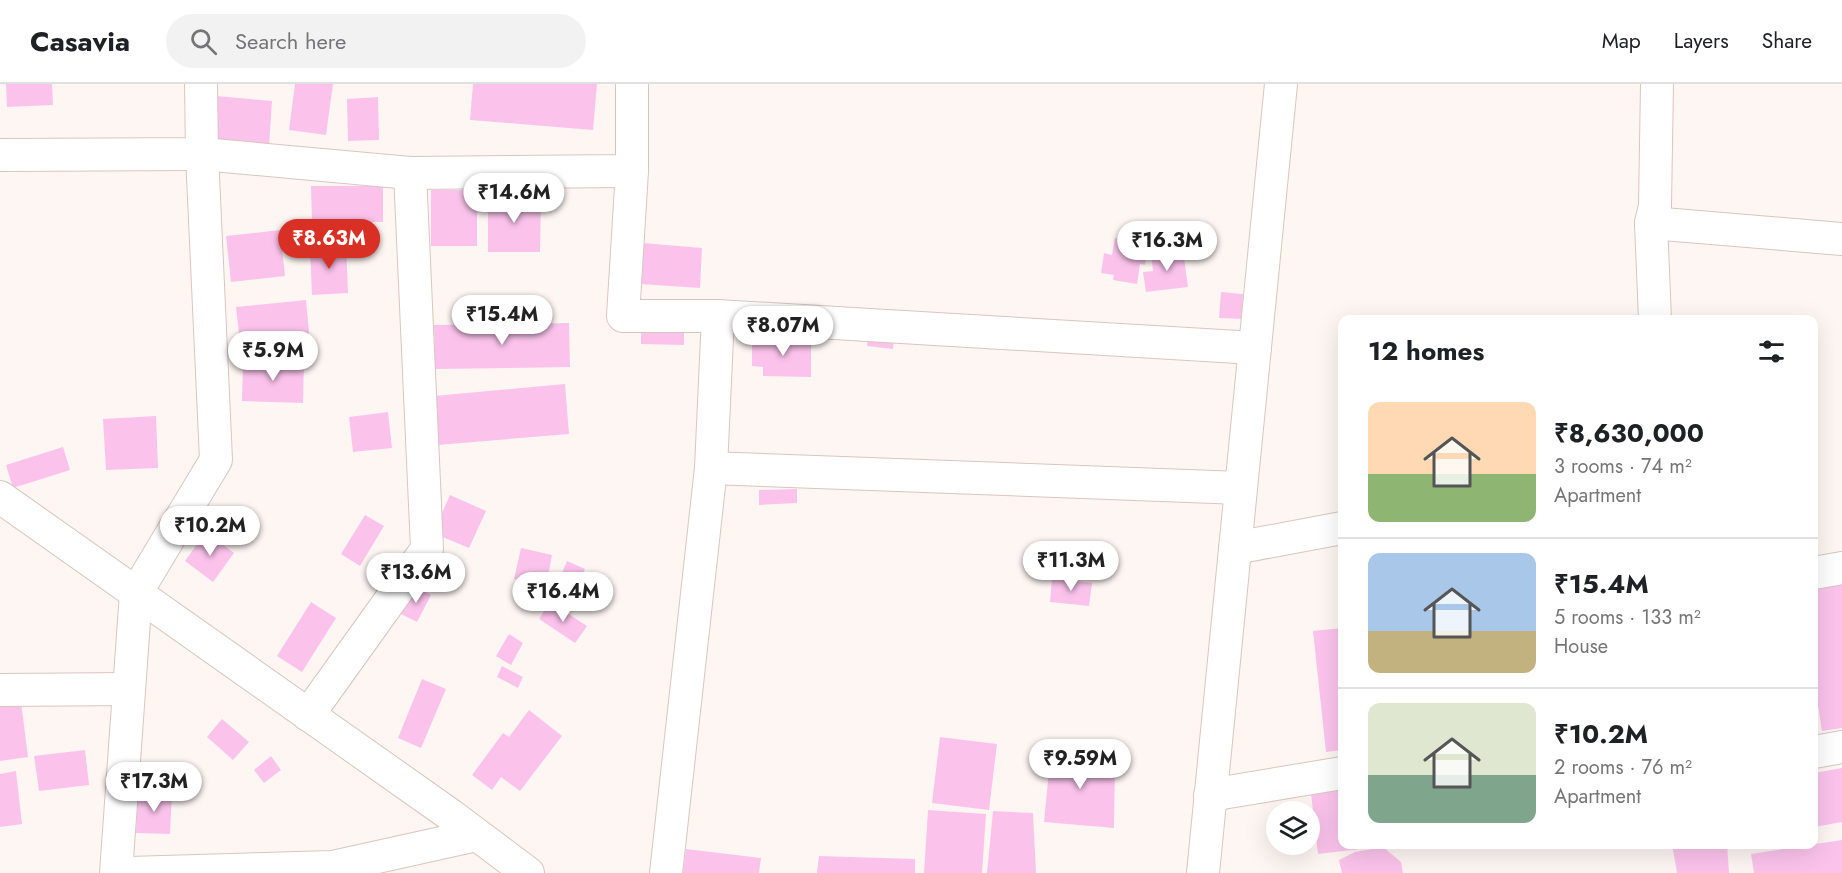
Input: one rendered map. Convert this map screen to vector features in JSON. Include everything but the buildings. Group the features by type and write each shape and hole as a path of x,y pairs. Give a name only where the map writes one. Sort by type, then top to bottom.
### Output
{"street":[{"path":"116,873 136,593 216,460 201,84"},
{"path":"632,84 632,171 623,316 718,316 1255,348"},
{"path":"1203,873 1281,84"},
{"path":"1655,315 1651,223 1655,206 1657,84"},
{"path":"0,155 202,154 410,173 632,171"},
{"path":"308,715 427,549 410,173"},
{"path":"1651,223 1842,239"},
{"path":"666,873 711,468 718,316"},
{"path":"711,468 1241,488"},
{"path":"1,499 528,873"},
{"path":"1235,548 1338,529"},
{"path":"1818,572 1842,568"},
{"path":"0,690 129,689"},
{"path":"1210,795 1338,775"},
{"path":"129,873 332,870 477,835"}]}
